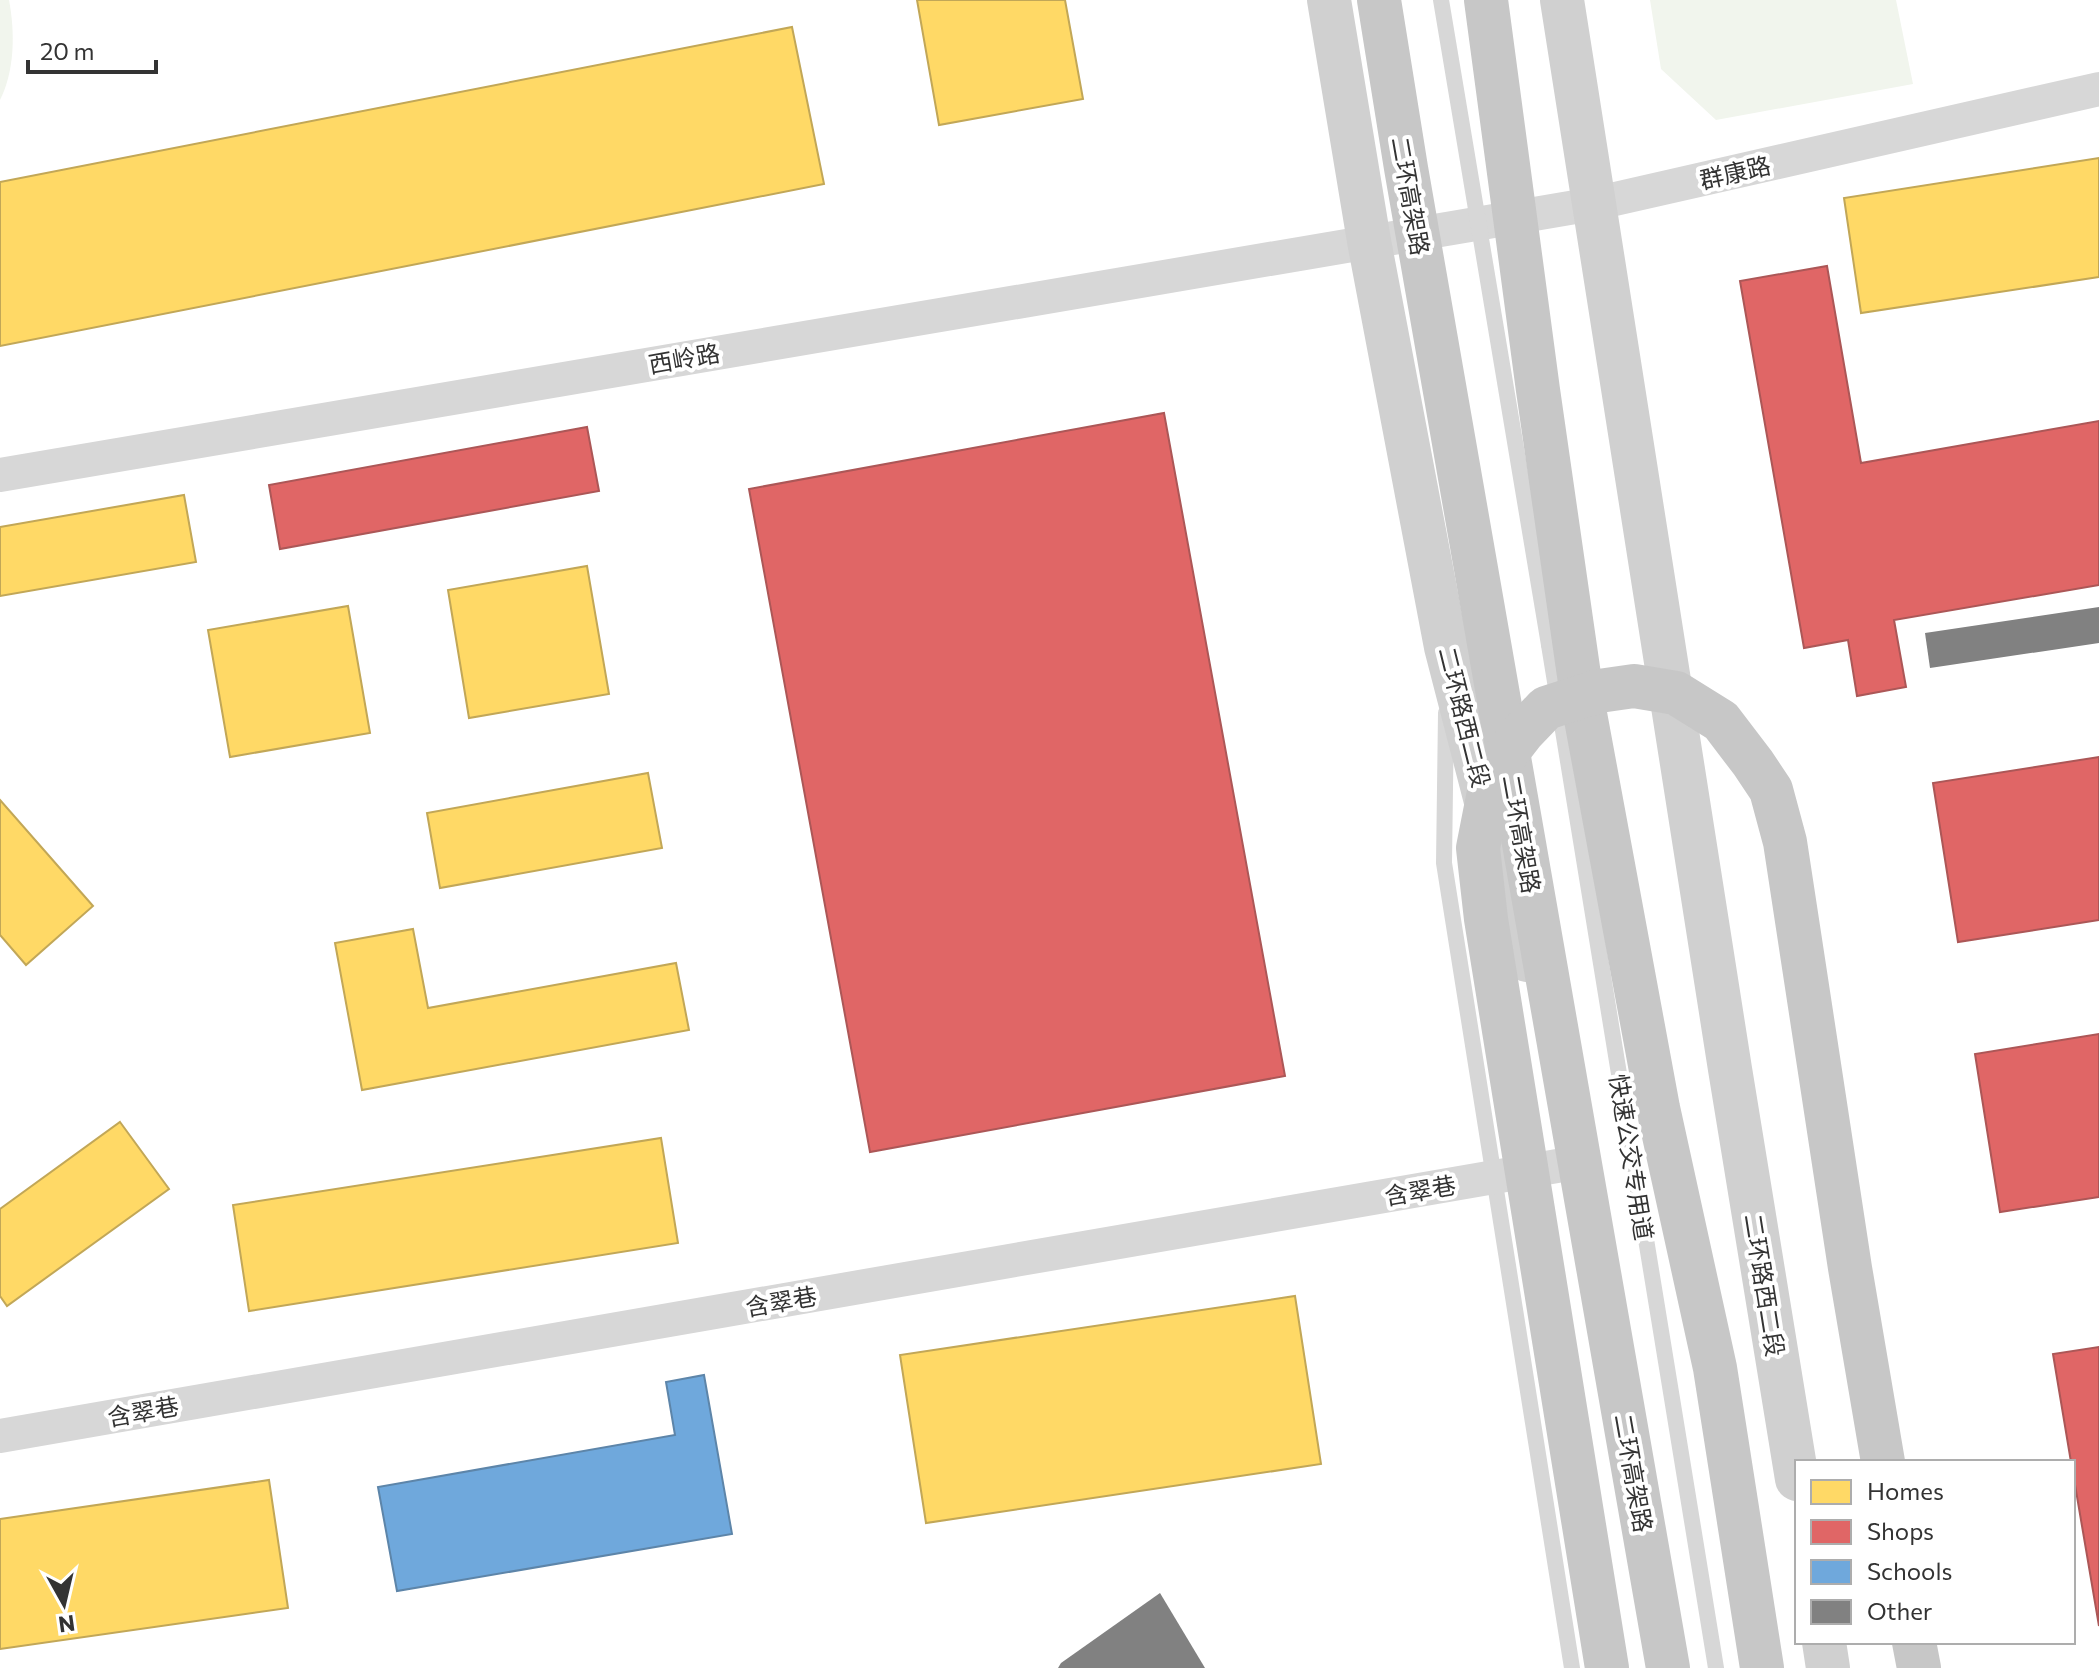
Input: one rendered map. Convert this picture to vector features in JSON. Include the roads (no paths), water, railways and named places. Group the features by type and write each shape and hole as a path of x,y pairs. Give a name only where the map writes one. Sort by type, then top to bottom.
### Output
{"highway":[{"name":"二环高架路","path":"1379,0 1668,1668"},
{"path":"1486,0 1583,703 1658,1108 1715,1368 1762,1668"},
{"path":"1607,1668 1486,919 1478,848 1489,792 1506,754 1546,708 1599,691 1634,686 1676,693 1721,721 1771,790 1785,842 1883,1460"},
{"path":"1914,1644 1919,1668"}],"main road":[{"name":"二环路西二段","path":"1329,0 1369,241 1446,647 1528,964 1650,1668"},
{"name":"二环路西二段","path":"1562,0 1795,1466"},
{"path":"1824,1644 1828,1668"}],"street":[{"name":"群康路","path":"1369,241 1593,204 2099,89"},
{"name":"西岭路","path":"0,475 1369,241"},
{"name":"含翠巷","path":"0,1436 1563,1165"}],"lane":[{"name":"快速公交专用道","path":"1441,0 1716,1668"},
{"path":"1446,647 1444,863 1572,1668"}]}
